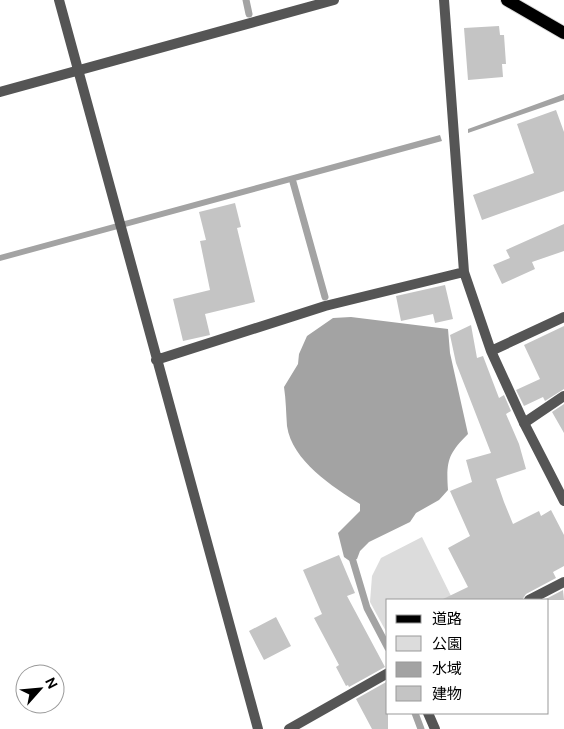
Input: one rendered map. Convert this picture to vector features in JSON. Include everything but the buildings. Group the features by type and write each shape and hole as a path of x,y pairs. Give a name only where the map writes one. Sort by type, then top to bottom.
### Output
{"main road":[{"path":"508,0 564,34"}],"street":[{"path":"59,0 258,729"},
{"path":"0,92 334,0"},
{"path":"444,0 464,272 491,351 524,423 564,501"},
{"path":"156,360 325,306 464,272"},
{"path":"491,351 564,317"},
{"path":"524,423 564,396"},
{"path":"531,599 564,582"},
{"path":"289,729 386,674"},
{"path":"428,714 436,729"}],"green space":[{"path":"422,537 453,599 386,599 386,631 370,602 372,576 381,558"}],"water":[{"path":"564,94 564,100 468,133 468,129"},
{"path":"440,135 442,141 0,261 0,255"},
{"path":"351,317 448,329 450,353 468,434 452,453 447,472 448,490 439,500 416,513 410,522 369,542 360,551 357,559 351,562 344,557 338,533 360,511 360,504 315,472 297,451 290,439 287,426 284,387 298,364 299,354 307,336 333,318"}],"waterway":[{"path":"246,0 249,14"},
{"path":"293,182 325,297"},
{"path":"353,561 367,608 386,644"},
{"path":"415,714 421,729"}]}
